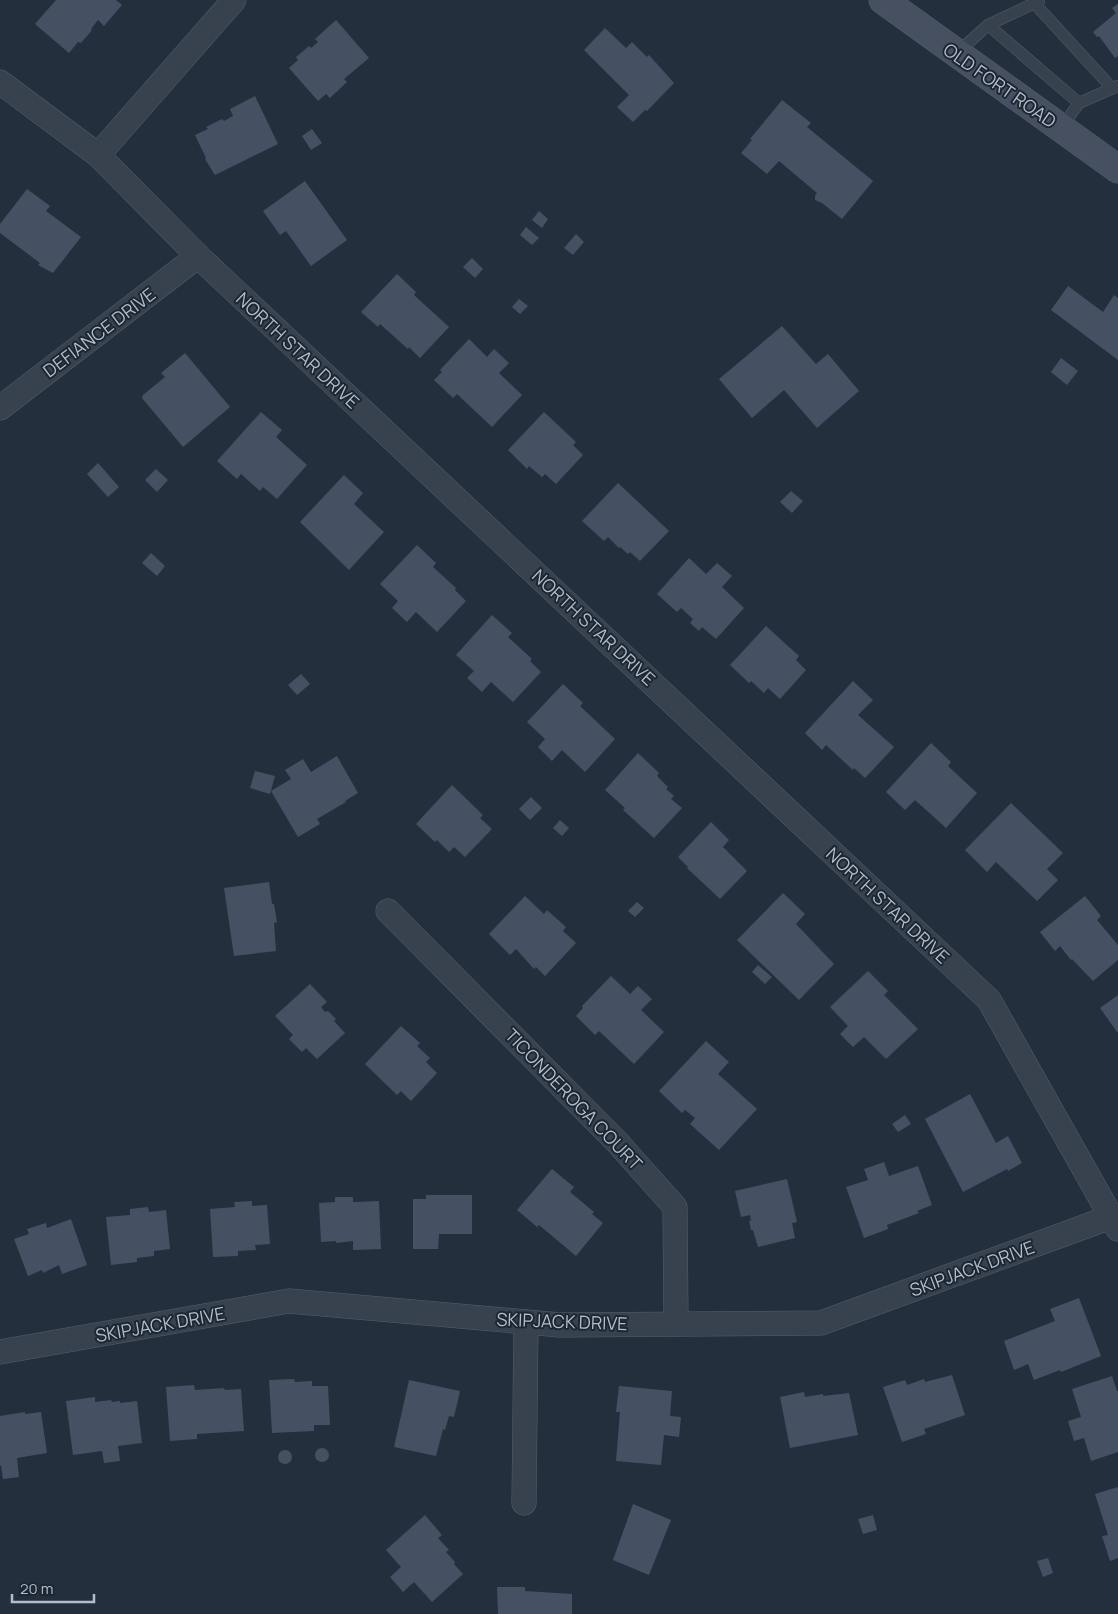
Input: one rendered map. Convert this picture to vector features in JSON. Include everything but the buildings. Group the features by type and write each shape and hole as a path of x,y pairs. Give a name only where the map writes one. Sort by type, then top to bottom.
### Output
{"main road":[{"name":"OLD FORT ROAD","path":"883,0 1118,169"}],"street":[{"path":"98,155 234,0"},
{"name":"NORTH STAR DRIVE","path":"0,82 98,155 198,256 989,1000 1115,1223"},
{"name":"DEFIANCE DRIVE","path":"0,408 198,256"},
{"name":"TICONDEROGA COURT","path":"388,911 617,1142 676,1207 676,1324"},
{"name":"SKIPJACK DRIVE","path":"0,1352 290,1301 560,1324 821,1322 1115,1223"},
{"path":"524,1503 526,1322"}],"lane":[{"path":"956,54 988,25 1038,2 1115,87 1079,102 1061,128"},
{"path":"988,25 1079,102"}]}
